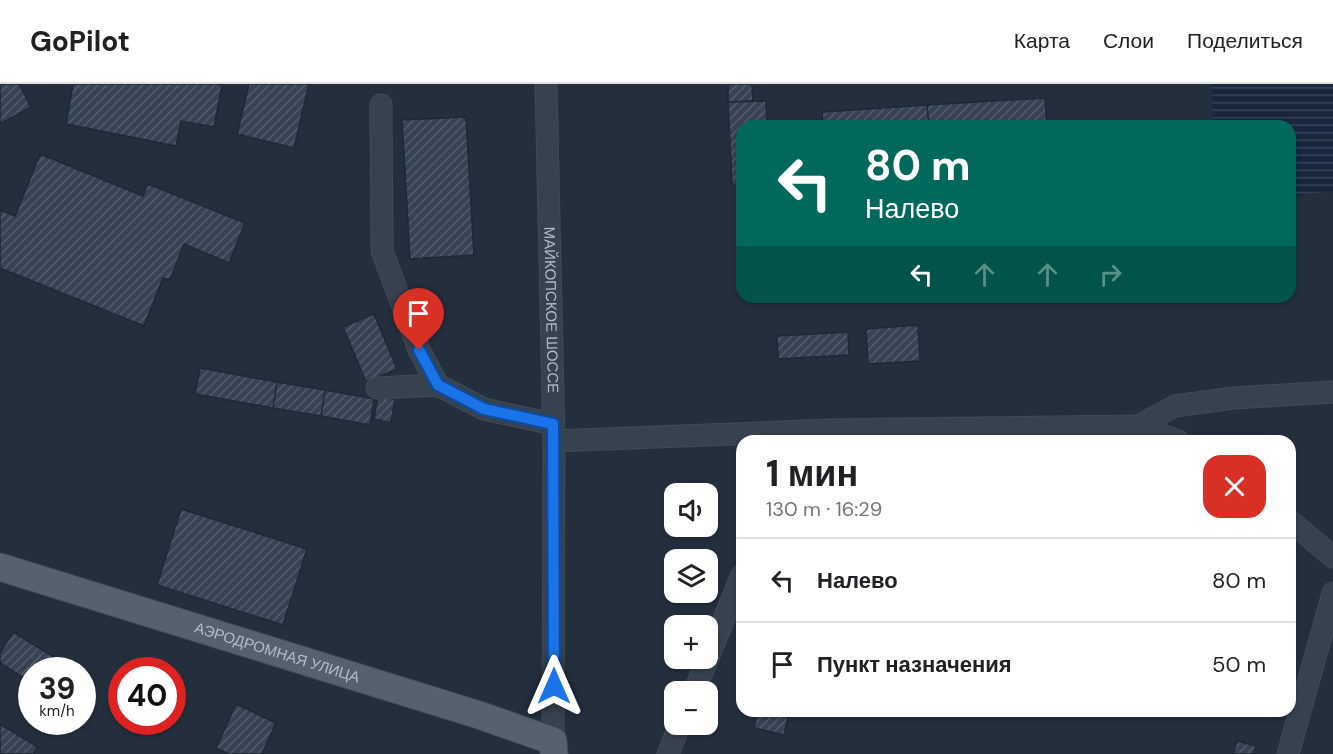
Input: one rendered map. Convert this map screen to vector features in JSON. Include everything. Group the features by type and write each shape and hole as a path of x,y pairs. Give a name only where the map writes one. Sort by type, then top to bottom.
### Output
{"main road":[{"name":"АЭРОДРОМНАЯ УЛИЦА","path":"0,567 479,715 554,748"}],"street":[{"name":"МАЙКОПСКОЕ ШОССЕ","path":"546,84 554,433 554,748"},
{"path":"381,105 382,251 419,350 438,385"},
{"path":"377,388 438,385 484,409 554,433 737,435"},
{"path":"1138,426 1175,406 1233,398 1333,392"},
{"path":"859,435 1138,426 1162,435"},
{"path":"1296,526 1333,557"},
{"path":"699,681 736,590"},
{"path":"1288,754 1333,593"},
{"path":"668,754 676,735"}],"water":[{"path":"1212,84 1333,84 1333,191 1296,196 1296,120 1213,120"}],"building":[{"path":"0,84 19,84 31,107 0,124"},
{"path":"73,84 222,85 214,127 181,121 176,146 66,124"},
{"path":"249,84 309,84 294,148 237,134"},
{"path":"728,84 752,84 753,101 728,102"},
{"path":"1045,98 1047,120 928,120 927,105"},
{"path":"766,101 767,120 736,120 736,185 732,185 728,102"},
{"path":"927,105 928,120 823,120 822,112"},
{"path":"466,117 474,255 410,259 402,120"},
{"path":"40,154 143,196 148,184 245,223 229,263 184,244 170,280 163,278 144,326 0,268 0,210 15,216"},
{"path":"374,314 397,369 366,382 343,327"},
{"path":"918,325 920,361 868,364 866,329"},
{"path":"848,332 849,355 778,359 777,336"},
{"path":"200,368 277,382 273,408 195,394"},
{"path":"277,382 325,390 321,416 273,408"},
{"path":"325,390 374,399 370,425 321,416"},
{"path":"378,396 395,399 391,423 374,419"},
{"path":"181,509 307,549 283,625 157,585"},
{"path":"13,632 54,657 18,657 18,674 0,663 0,653"},
{"path":"236,704 276,723 262,754 229,754 216,748"},
{"path":"756,717 788,717 784,735 754,728"},
{"path":"0,724 38,747 33,754 0,754"},
{"path":"1237,741 1256,746 1253,754 1233,754"}],"route":[{"path":"419,350 438,385 484,409 553,424 554,686"}]}
